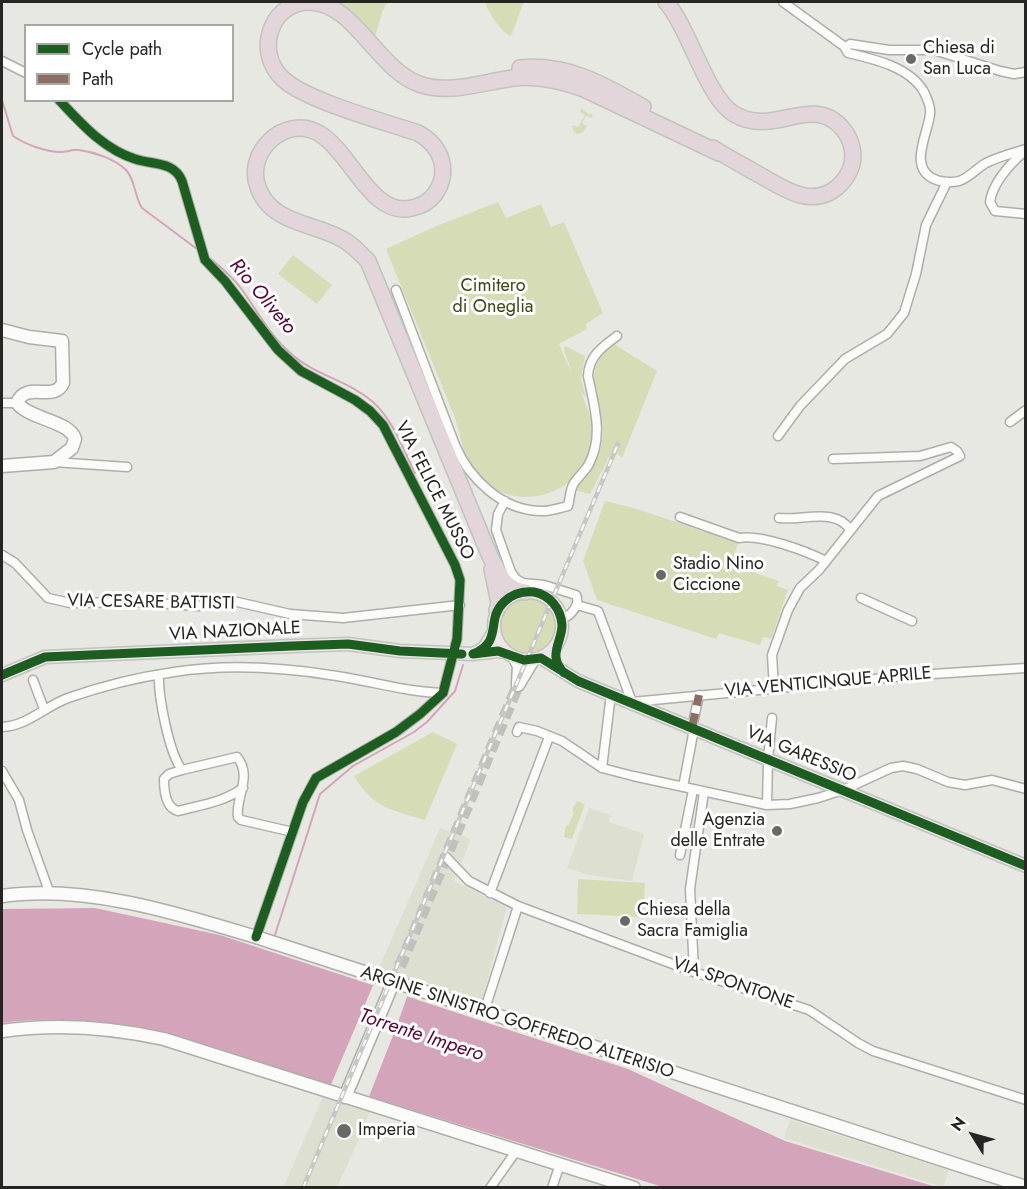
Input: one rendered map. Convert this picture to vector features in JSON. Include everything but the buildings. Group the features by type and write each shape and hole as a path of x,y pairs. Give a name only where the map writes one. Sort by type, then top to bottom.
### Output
{"highway":[{"path":"525,592 514,590 506,584 489,554 368,261 343,239 290,219 273,210 262,198 255,178 258,161 265,146 281,132 296,128 309,129 322,135 333,145 376,197 390,206 409,209 423,205 436,192 443,176 439,154 424,136 327,102 292,86 279,75 270,60 269,33 275,21 292,5 306,2 324,4 346,19 396,72 427,87 452,88 514,69 543,68 574,72 596,81 720,153 795,193 813,197 825,194 843,182 850,170 853,157 847,134 837,123 825,115 811,113 765,122 742,117 728,110 718,98 680,21 666,2"},
{"path":"489,554 498,597 497,610"}],"main road":[{"path":"2,330 29,337 62,341 62,387 56,392 26,393 18,399 17,403 74,433 75,439 74,445 54,462 2,466"},
{"path":"556,645 537,659 518,685 519,666 498,643 494,632 497,610 504,601 525,592 533,592 547,598 560,616 560,636 556,645 557,663 564,673"},
{"path":"473,654 484,648 494,632"},
{"name":"VIA NAZIONALE","path":"2,675 45,657 292,646 348,644 453,655 498,651 510,655"},
{"path":"510,655 537,659"},
{"name":"VIA GARESSIO","path":"537,659 578,681 1026,866"},
{"name":"ARGINE SINISTRO GOFFREDO ALTERISIO","path":"2,896 50,894 135,903 256,937 1026,1187"},
{"path":"345,1097 393,983"},
{"path":"2,1031 68,1026 110,1029 164,1040 634,1188"}],"street":[{"path":"783,2 845,47 848,53 889,65 920,86 925,94 930,113 924,136 921,166 935,180 961,181 987,163 1026,150"},
{"path":"845,47 850,44 889,50 934,50 1000,72 1014,74 1026,72"},
{"path":"2,61 24,73"},
{"name":"VIA FELICE MUSSO","path":"60,102 107,146 135,159 170,167 177,171 205,260 225,281 278,350 302,371 355,400 383,425 455,565 460,580 460,605 453,655 442,693"},
{"path":"1026,150 1005,172 990,199 990,206 995,211 1026,214"},
{"path":"778,436 800,405 845,359 887,334 904,313 916,274 926,225 947,182"},
{"path":"396,290 459,454 477,480 506,501 542,512 568,506 573,485 587,468 595,447 597,422 588,369 596,353 617,336"},
{"path":"2,403 17,403"},
{"path":"1010,422 1026,410"},
{"path":"774,688 772,655 800,588 819,570 878,496 960,456 951,447 920,456 833,459"},
{"path":"54,462 127,467"},
{"path":"506,501 498,514 496,530 511,572 516,579 524,583 550,587 576,595 577,605 568,616 560,616"},
{"path":"680,517 739,538 749,537 801,550 826,561"},
{"path":"779,518 834,517 845,522 850,530"},
{"name":"VIA CESARE BATTISTI","path":"2,555 15,564 45,596 54,601 142,602 188,606 233,601 290,614 343,618 460,605"},
{"path":"861,598 912,621"},
{"path":"577,605 598,611 632,702"},
{"path":"2,727 25,722 69,698 145,676 205,669 265,667 331,675 412,691 442,693"},
{"name":"VIA VENTICINQUE APRILE","path":"632,702 917,675 1026,668"},
{"path":"159,675 160,697 177,763 182,770"},
{"path":"33,680 44,710"},
{"path":"256,937 303,802 316,778 396,732 442,693"},
{"path":"602,768 611,694"},
{"path":"683,787 699,695"},
{"path":"767,805 772,718"},
{"path":"517,732 519,727 562,741 602,768 767,805 790,804 818,798 843,790 891,768 903,766 917,769 948,782 965,785 992,780 1026,789"},
{"path":"490,893 549,736"},
{"path":"244,787 221,800 178,811 173,810 169,805 164,779 169,774 182,770 237,757 243,768 244,787 237,810 238,817 241,820 293,832"},
{"path":"2,771 20,800 27,830 50,894"},
{"path":"680,855 693,790"},
{"path":"694,972 690,889 704,792"},
{"name":"VIA SPONTONE","path":"446,857 469,881 518,906 694,972 809,1010 873,1051 1026,1100"},
{"path":"484,1012 518,906"},
{"path":"490,1188 517,1150"},
{"path":"552,1188 560,1164"}],"shaded area":[{"path":"589,808 611,815 609,822 644,834 632,881 588,875 567,868"},
{"name":"Imperia","path":"440,828 471,839 454,881 507,907 481,1004 423,981 359,1139 337,1187 283,1188"},
{"path":"790,1120 949,1170 943,1187 784,1138"}],"green space":[{"path":"334,2 388,2 383,10 374,40"},
{"path":"485,2 527,2 523,4 510,36 495,21"},
{"path":"581,108 588,114 593,114 591,118 586,116 582,123 587,126 583,132 578,134 573,131 572,125 578,127 585,115 580,112"},
{"name":"Cimitero di Oneglia","path":"498,202 506,218 541,204 551,227 564,222 603,313 586,324 587,329 559,344 572,374 564,350 565,346 585,356 581,378 586,397 581,393 592,428 592,441 587,459 577,474 564,486 531,497 513,496 496,490 481,479 470,465 453,413 386,249"},
{"path":"293,255 332,285 317,304 278,274"},
{"path":"614,344 657,371 622,458 618,454 609,457 590,494 574,490 593,465 601,447 602,418 594,379 596,367 602,356"},
{"path":"605,501 637,509 738,543 731,565 779,581 777,586 788,590 771,639 763,637 760,645 719,633 716,639 597,600 583,561"},
{"path":"527,597 548,606 557,627 548,648 527,657 506,648 497,627 506,606"},
{"path":"433,732 457,744 425,820 392,810 376,802 361,787 354,776"},
{"path":"577,801 585,804 572,839 564,837 566,826 569,825 574,813 572,810"},
{"path":"578,879 645,883 643,917 577,914"}],"water":[{"name":"Torrente Impero","path":"95,908 220,935 628,1069 785,1141 936,1187 663,1187 149,1029 76,1020 2,1023 2,909"}],"pier":[{"path":"374,983 408,994 368,1099 330,1087"}],"waterway":[{"name":"Rio Oliveto","path":"2,100 13,136 42,149 55,152 85,151 116,163 129,174 142,208 197,249"},
{"name":"Rio Oliveto","path":"207,256 235,281 269,329 297,359 363,394 380,409 397,435 415,473"},
{"name":"Rio Oliveto","path":"274,938 320,794 353,766 414,732 427,722 455,691 463,665"}],"tunnel":[{"path":"393,983 518,685"}],"railway":[{"path":"303,1188 618,444"}],"marked path":[{"path":"692,728 699,695"}],"cycle path":[{"path":"61,102 93,134 113,149 123,155 174,170 182,181 205,260 225,281 278,350 301,371 355,400 383,425 455,565 460,580 457,639 443,693 396,732 316,778 303,802 256,937"},
{"path":"564,673 559,667 556,655 562,625 554,604 545,596 534,592 518,594 507,599 498,609 488,643 473,654 498,651 524,660 541,658 578,681 1026,866"},
{"path":"2,675 45,657 348,644 400,651 462,654"}],"place":[{"name":"Chiesa di San Luca","path":"911,59"},
{"name":"Stadio Nino Ciccione","path":"661,575"},
{"name":"Agenzia delle Entrate","path":"777,831"},
{"name":"Chiesa della Sacra Famiglia","path":"625,921"},
{"name":"Imperia","path":"344,1131"}]}
